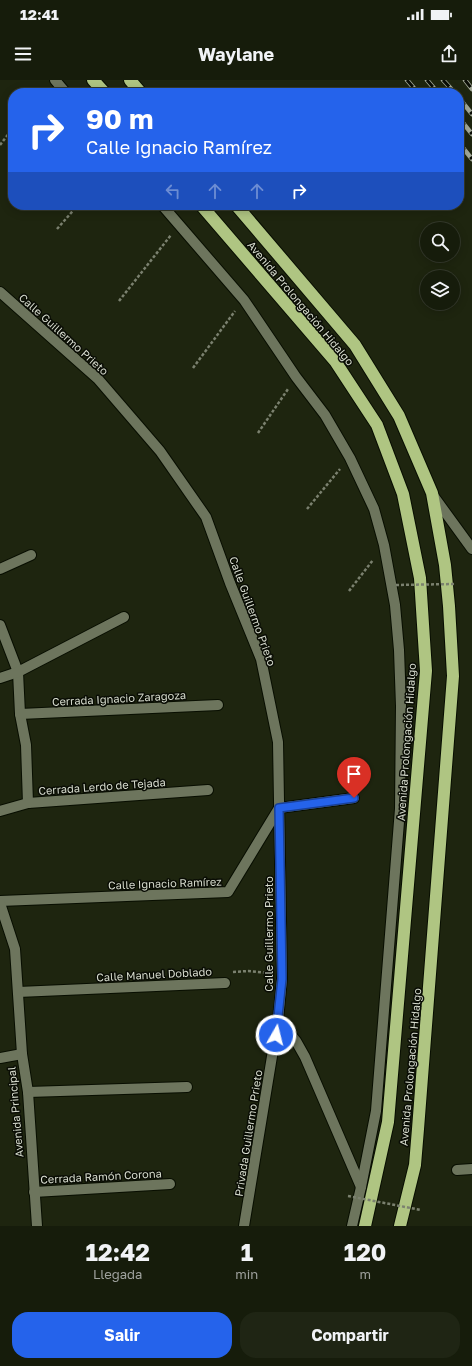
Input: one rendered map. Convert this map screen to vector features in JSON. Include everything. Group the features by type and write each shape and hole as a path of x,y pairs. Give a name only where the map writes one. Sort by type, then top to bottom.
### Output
{"highway":[{"path":"94,80 101,88"},
{"path":"130,80 137,88"},
{"name":"Avenida Prolongación Hidalgo","path":"205,210 335,361 376,425 403,494 420,578 426,671 390,1107 365,1226"},
{"name":"Avenida Prolongación Hidalgo","path":"240,210 355,345 399,416 432,493 445,565 453,676 418,1129 414,1166 400,1226"}],"street":[{"path":"55,80 62,88"},
{"path":"166,210 244,300 296,377 324,415 350,458 374,509 384,545 395,605 399,650 401,706 400,809 376,1112 352,1226"},
{"name":"Calle Guillermo Prieto","path":"0,292 98,379 160,451 206,517 230,583 261,659 278,742 282,974 278,1020"},
{"path":"432,493 472,549"},
{"path":"0,569 31,555"},
{"path":"0,678 18,672 124,617"},
{"path":"0,625 18,672 20,714 26,745 28,803"},
{"name":"Cerrada Ignacio Zaragoza","path":"20,714 218,705"},
{"name":"Cerrada Lerdo de Tejada","path":"0,811 28,803 208,790"},
{"path":"279,808 354,798"},
{"name":"Calle Ignacio Ramírez","path":"0,902 228,892 279,808"},
{"name":"Avenida Principal","path":"0,902 15,949 22,1054 28,1092 37,1226"},
{"name":"Calle Manuel Doblado","path":"18,992 225,983"},
{"path":"278,1020 296,1041 305,1057 361,1187"},
{"name":"Privada Guillermo Prieto","path":"244,1226 278,1020"},
{"path":"0,1058 22,1054"},
{"path":"28,1092 187,1087"},
{"path":"457,1170 472,1169"},
{"name":"Cerrada Ramón Corona","path":"34,1192 170,1184"}],"path":[{"path":"0,145 8,135"},
{"path":"57,229 74,210"},
{"path":"119,301 178,225"},
{"path":"192,368 244,300"},
{"path":"258,433 296,377"},
{"path":"307,509 350,458"},
{"path":"349,591 384,545"},
{"path":"396,585 454,584"},
{"name":"Calle Manuel Doblado","path":"225,983 227,973 248,971 282,974"},
{"path":"348,1196 420,1210"}],"railway":[{"path":"407,80 414,88"},
{"path":"427,80 434,88"},
{"path":"443,80 450,88"},
{"path":"465,80 472,89"},
{"path":"464,104 472,114"},
{"path":"464,124 472,134"},
{"path":"464,149 472,159"}],"route":[{"path":"276,1035 282,979 279,808 354,798"}]}
